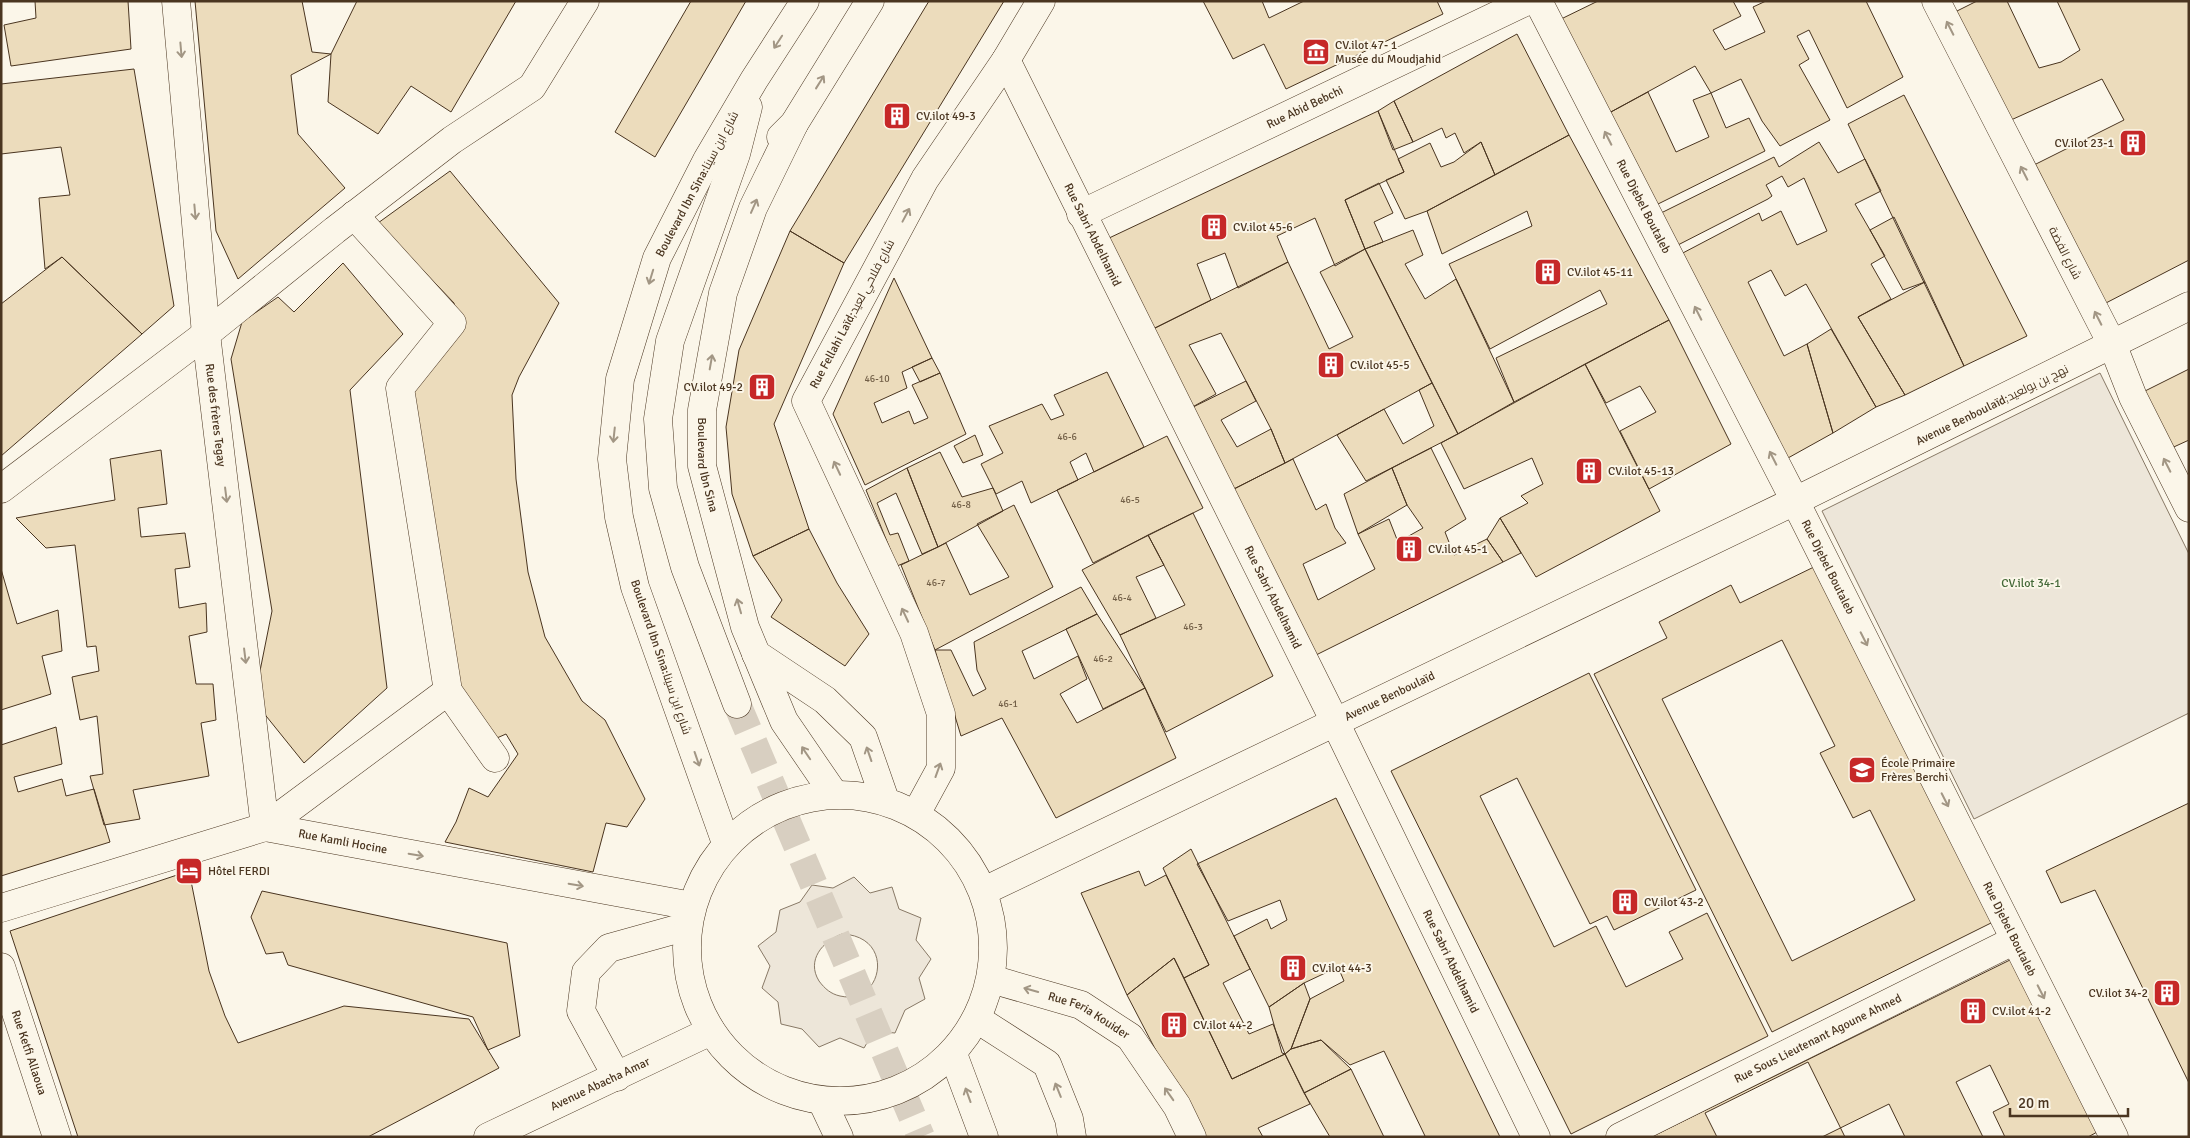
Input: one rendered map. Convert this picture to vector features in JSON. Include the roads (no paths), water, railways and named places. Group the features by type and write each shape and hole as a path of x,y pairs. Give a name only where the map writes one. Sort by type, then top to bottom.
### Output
{"street":[{"name":"Rue des frères Tegay","path":"176,1 206,334 265,827"},
{"path":"1,489 206,334 354,215 452,140 532,87 585,1"},
{"name":"Boulevard Ibn Sina:شارع ابن سينا","path":"726,844 635,587 619,518 612,458 620,379 657,258 706,160 804,1"},
{"path":"714,216 762,154 794,124 870,1"},
{"name":"Rue Fellahi Laïd;شارع فلاحي لعيد","path":"916,814 941,768 941,714 914,633 806,401 926,179 1006,60 1041,1"},
{"name":"Rue Abid Bebchi","path":"1081,214 1528,1"},
{"name":"Rue Djebel Boutaleb","path":"1538,1 1795,501 2114,1137"},
{"name":"شارع الفضة","path":"1936,1 2113,346 2133,397 2189,508"},
{"name":"Rue Sabri Abdelhamid","path":"1006,60 1336,724 1536,1137"},
{"path":"737,704 685,567 665,497 658,419 670,342 736,154 754,80"},
{"name":"Boulevard Ibn Sina","path":"794,124 753,208 724,293 702,410 702,466 745,627 784,721 834,794"},
{"path":"354,215 452,322 400,388 448,691 496,758"},
{"name":"Avenue Benboulaïd;نهج بن بولعيد","path":"1795,501 2113,346 2189,306"},
{"name":"Avenue Benboulaïd","path":"984,891 1336,724 1795,501"},
{"path":"756,654 825,700 863,737 885,800"},
{"path":"265,827 448,691"},
{"path":"834,794 885,800 916,814 944,834 967,861 984,891 994,934 991,979 977,1019 953,1054 914,1083 870,1100 822,1102 779,1089 740,1065 711,1031 694,998 686,962 690,916 705,873 726,844 758,817 794,800 834,794"},
{"name":"Rue Kamli Hocine","path":"1,908 265,827 690,916"},
{"path":"617,1077 581,1011 586,972 609,948 690,916"},
{"name":"Rue Sous Lieutenant Agoune Ahmed","path":"1620,1137 2015,940"},
{"name":"Rue Ketfi Allaoua","path":"1,967 57,1137"},
{"name":"Rue Feria Kouider","path":"991,979 1081,1005 1130,1038 1177,1106 1192,1137"},
{"path":"977,1019 1047,1064 1069,1119 1072,1137"},
{"name":"Avenue Abacha Amar","path":"488,1137 711,1031"},
{"path":"953,1054 984,1137"},
{"path":"822,1102 839,1137"}],"tunnel":[{"path":"737,704 921,1137"}],"place":[{"name":"CV.ilot 47- 1 Musée du Moudjahid","path":"1316,52"},
{"name":"CV.ilot 49-3","path":"897,116"},
{"name":"CV.ilot 23-1","path":"2133,143"},
{"name":"CV.ilot 45-6","path":"1214,227"},
{"name":"CV.ilot 45-11","path":"1548,272"},
{"name":"CV.ilot 45-5","path":"1331,365"},
{"name":"CV.ilot 49-2","path":"762,387"},
{"name":"CV.ilot 45-13","path":"1589,471"},
{"name":"CV.ilot 45-1","path":"1409,549"},
{"name":"École Primaire Frères Berchi","path":"1862,770"},
{"name":"Hôtel FERDI","path":"189,871"},
{"name":"CV.ilot 43-2","path":"1625,902"},
{"name":"CV.ilot 44-3","path":"1293,968"},
{"name":"CV.ilot 34-2","path":"2167,993"},
{"name":"CV.ilot 41-2","path":"1973,1011"},
{"name":"CV.ilot 44-2","path":"1174,1025"}],"park label":[{"name":"CV.ilot 34-1","path":"2031,583"}]}
